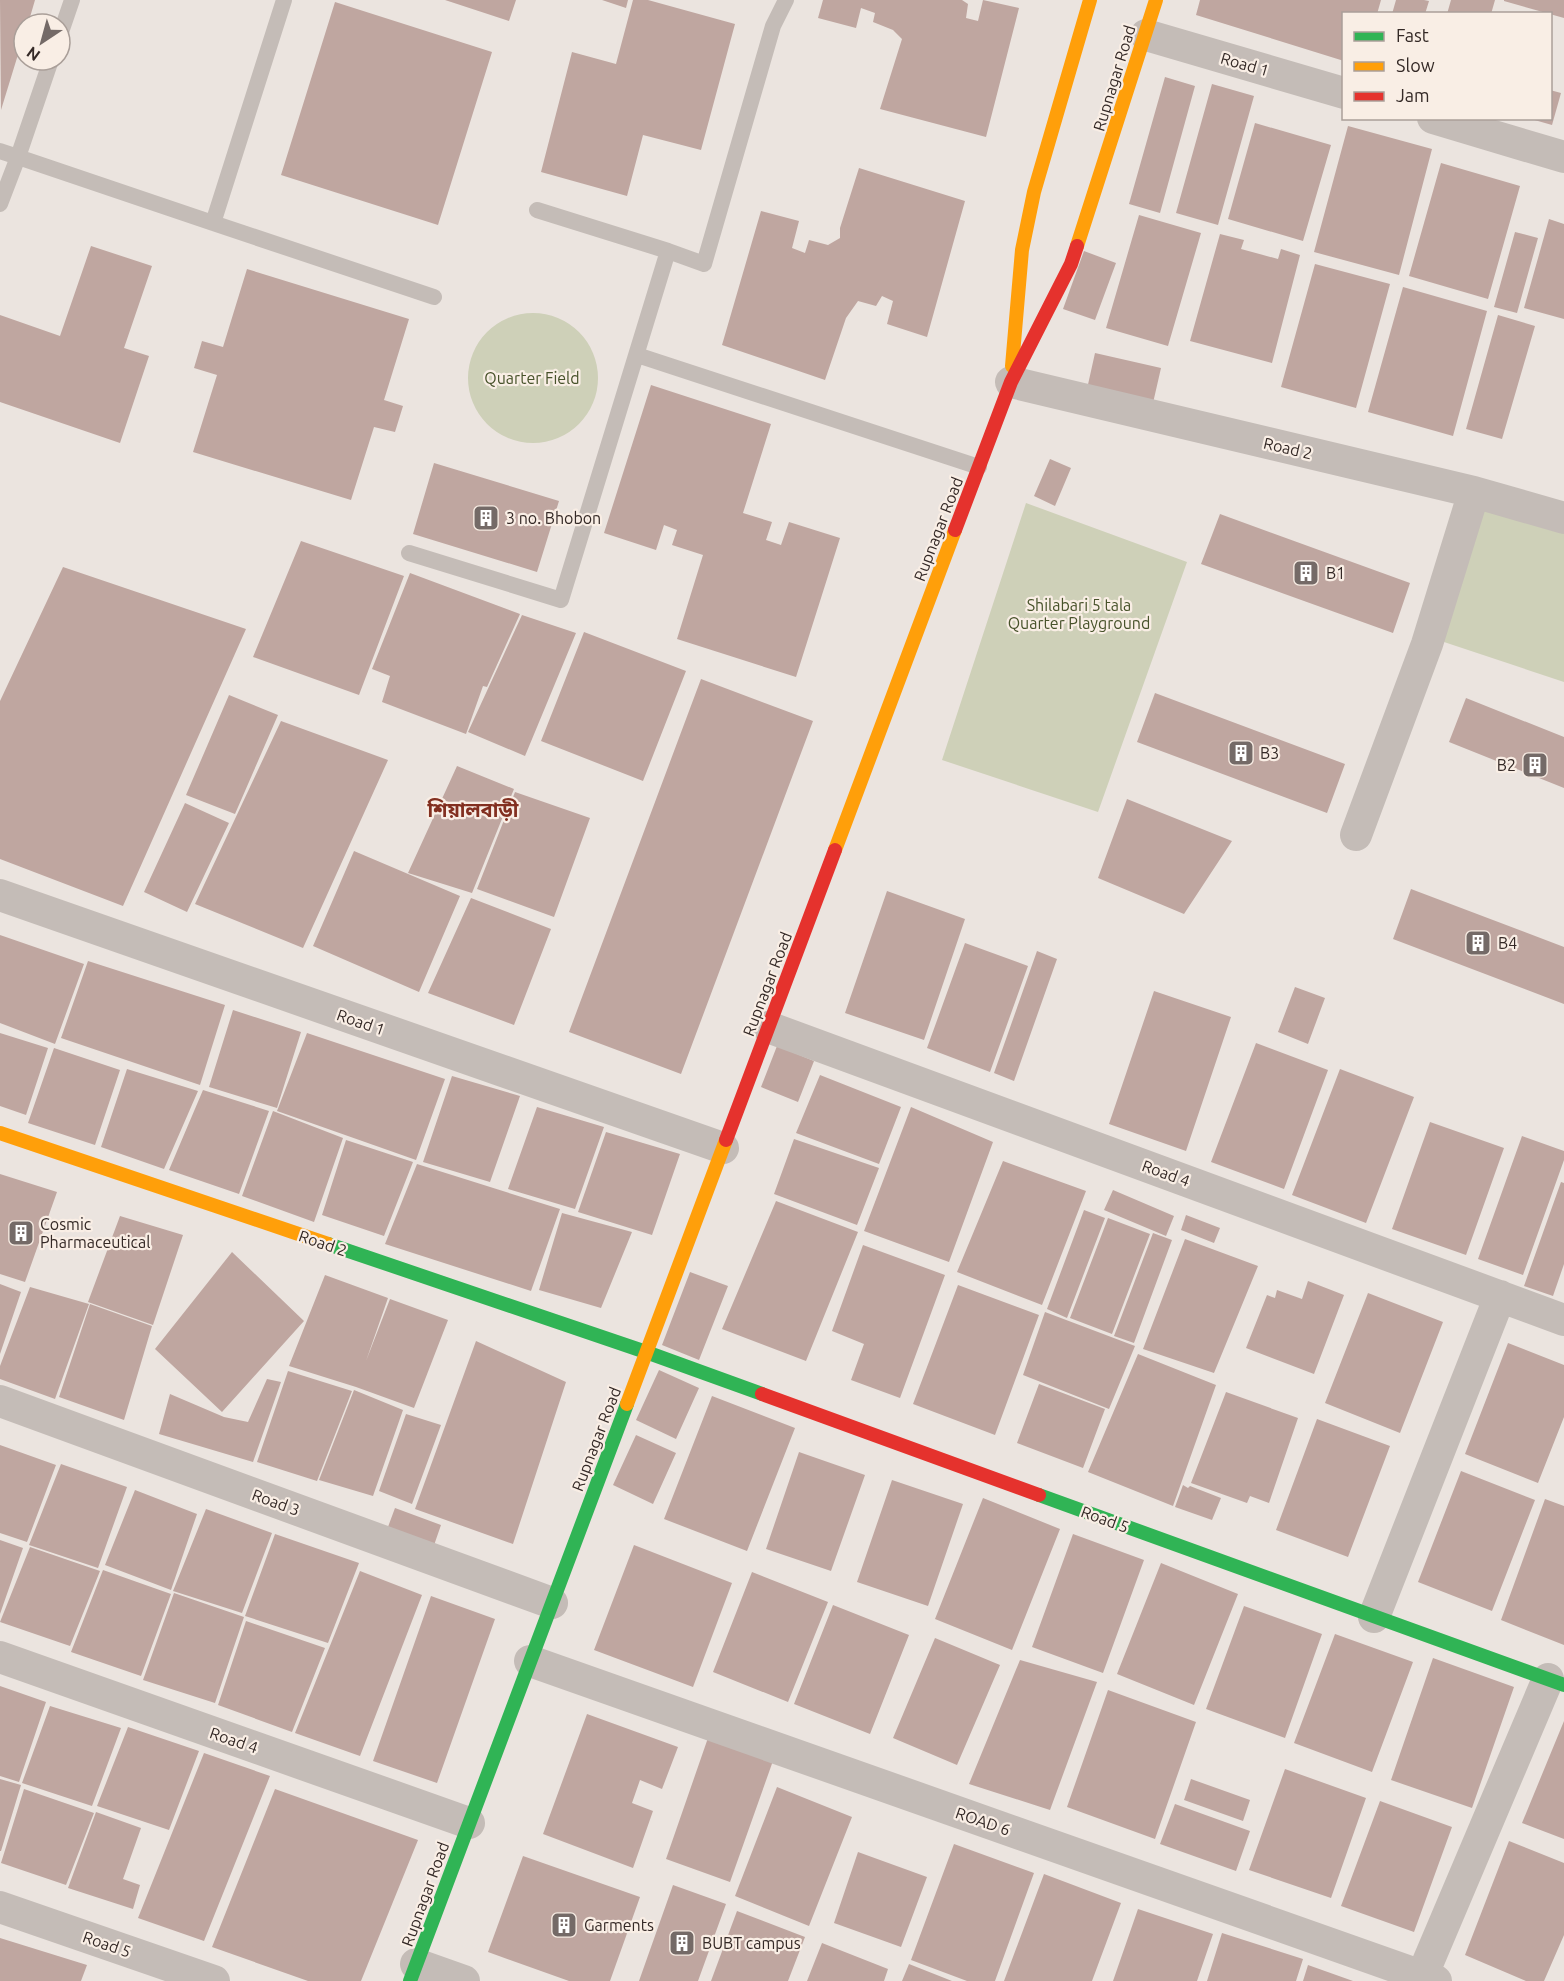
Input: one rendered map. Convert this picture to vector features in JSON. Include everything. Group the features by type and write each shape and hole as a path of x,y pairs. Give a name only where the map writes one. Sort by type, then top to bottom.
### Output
{"street":[{"path":"1011,382 1022,250 1034,192 1090,0"},
{"name":"Rupnagar Road","path":"413,1972 1011,382 1071,264 1156,0"},
{"name":"Road 1","path":"1146,35 1342,92"},
{"path":"1440,120 1564,157"},
{"name":"Road 2","path":"1011,382 1474,492 1564,518"},
{"path":"1356,835 1427,644 1474,492"},
{"name":"Road 1","path":"0,895 723,1148"},
{"name":"Road 4","path":"768,1027 1564,1320"},
{"name":"Road 2","path":"0,1133 646,1352"},
{"path":"1374,1617 1500,1296"},
{"name":"Road 5","path":"646,1352 1556,1682"},
{"name":"Road 3","path":"0,1401 552,1603"},
{"name":"Road 4","path":"0,1657 469,1823"},
{"name":"ROAD 6","path":"530,1661 1426,1979"},
{"path":"1426,1979 1556,1682"},
{"name":"Road 5","path":"0,1907 214,1981"},
{"path":"413,1972 464,1981"}],"lane":[{"path":"213,223 284,0"},
{"path":"537,210 704,264 773,26 786,0"},
{"path":"0,204 47,72"},
{"path":"0,151 434,297"},
{"path":"409,553 561,600 669,251"},
{"path":"637,355 980,467"}],"green space":[{"name":"Quarter Field","path":"533,313 558,318 579,332 593,353 598,378 593,403 579,424 558,438 533,443 508,438 487,424 473,403 468,378 473,353 487,332 508,318"},
{"path":"1477,502 1564,529 1564,682 1438,640"},
{"name":"Shilabari 5 tala Quarter Playground","path":"1026,503 1187,562 1098,812 942,760"}],"building":[{"path":"0,0 35,0 32,12 12,12 13,72 1,110"},
{"path":"445,0 516,0 509,21"},
{"path":"602,0 628,0 626,8"},
{"path":"633,0 648,0 735,24 701,150 643,135 627,196 541,172 572,52 616,64"},
{"path":"823,0 962,0 968,4 966,18 978,21 983,0 1019,8 986,137 880,109 902,39 893,30 873,22 875,13 861,8 856,28 818,18"},
{"path":"1200,0 1381,0 1378,12 1342,12 1342,60 1196,15"},
{"path":"1396,0 1429,1 1426,12 1393,12"},
{"path":"1451,0 1495,0 1492,12 1448,12"},
{"path":"1504,0 1564,0 1564,18 1552,15 1552,12 1543,12"},
{"path":"335,2 492,52 438,225 281,175"},
{"path":"1165,77 1195,86 1160,213 1129,204"},
{"path":"1212,84 1254,96 1218,225 1176,213"},
{"path":"1552,91 1561,93 1552,125 1534,120 1552,120"},
{"path":"1255,123 1331,145 1303,241 1228,219"},
{"path":"1348,126 1432,149 1399,275 1314,252"},
{"path":"1441,163 1520,186 1488,299 1409,276"},
{"path":"859,168 965,201 927,337 887,324 893,301 882,296 876,306 858,301 846,318 825,380 722,345 761,211 799,221 792,248 805,253 809,240 828,245 840,238 840,228"},
{"path":"1139,215 1201,233 1168,346 1106,328"},
{"path":"1549,219 1564,224 1564,319 1524,308"},
{"path":"1515,232 1538,238 1517,313 1494,307"},
{"path":"1220,234 1244,240 1241,249 1278,259 1281,249 1300,255 1272,363 1190,341"},
{"path":"91,246 152,266 124,348 149,356 120,443 0,402 0,315 60,336"},
{"path":"1084,251 1116,263 1095,320 1063,309"},
{"path":"1315,264 1390,284 1356,408 1281,387"},
{"path":"247,269 409,319 384,400 403,406 395,432 374,427 351,500 193,452 217,375 194,368 202,341 223,347"},
{"path":"1403,287 1487,311 1453,436 1368,412"},
{"path":"1498,315 1535,326 1502,439 1466,429"},
{"path":"1095,353 1161,368 1153,403 1087,389"},
{"path":"651,385 771,424 743,513 772,522 766,540 781,545 789,522 840,538 796,677 677,639 703,555 672,545 677,530 664,525 656,550 604,533"},
{"path":"1050,459 1071,468 1055,506 1034,496"},
{"name":"3 no. Bhobon","path":"434,463 559,501 537,572 413,534"},
{"name":"B1","path":"1220,514 1410,583 1393,633 1201,564"},
{"path":"301,541 404,576 359,695 253,657"},
{"path":"63,567 246,629 123,906 0,859 0,701"},
{"path":"410,573 520,614 487,687 483,686 466,734 382,702 390,676 372,669"},
{"path":"522,615 576,633 525,756 468,732"},
{"path":"584,632 686,671 643,781 541,741"},
{"path":"701,679 813,721 681,1074 569,1032"},
{"name":"B3","path":"1155,693 1345,764 1327,813 1137,742"},
{"path":"229,695 278,715 235,814 186,795"},
{"name":"B2","path":"1466,698 1564,737 1564,788 1449,742"},
{"path":"281,721 388,760 303,948 195,904"},
{"path":"457,766 514,789 472,893 408,873"},
{"path":"515,792 590,818 554,917 477,889"},
{"path":"1127,799 1232,841 1184,914 1098,878"},
{"path":"185,803 229,823 187,912 144,892"},
{"path":"354,851 460,896 419,992 313,946"},
{"name":"B4","path":"1411,889 1564,947 1564,1004 1393,939"},
{"path":"887,891 965,919 924,1040 845,1013"},
{"path":"471,898 551,929 514,1025 428,993"},
{"path":"0,935 84,964 55,1044 0,1023"},
{"path":"965,943 1028,966 990,1072 927,1048"},
{"path":"1037,951 1057,959 1014,1081 994,1073"},
{"path":"88,961 225,1005 200,1085 61,1038"},
{"path":"1295,987 1325,998 1308,1044 1278,1032"},
{"path":"1154,991 1231,1017 1186,1151 1109,1124"},
{"path":"233,1010 301,1032 277,1108 209,1087"},
{"path":"0,1033 48,1048 26,1115 0,1106"},
{"path":"307,1033 445,1079 416,1160 277,1111"},
{"path":"1256,1043 1328,1070 1284,1189 1211,1162"},
{"path":"777,1046 814,1061 798,1102 761,1087"},
{"path":"54,1048 120,1070 95,1145 28,1123"},
{"path":"127,1069 198,1091 164,1169 101,1147"},
{"path":"1340,1069 1414,1097 1366,1223 1292,1195"},
{"path":"820,1075 901,1107 879,1164 796,1133"},
{"path":"452,1076 520,1096 490,1182 423,1162"},
{"path":"203,1090 269,1111 239,1194 169,1170"},
{"path":"537,1107 604,1127 575,1209 508,1189"},
{"path":"911,1107 993,1142 949,1262 864,1231"},
{"path":"273,1111 343,1138 314,1222 242,1196"},
{"path":"1430,1122 1504,1148 1466,1255 1392,1229"},
{"path":"606,1132 680,1154 652,1235 578,1212"},
{"path":"1522,1136 1564,1151 1564,1160 1523,1275 1478,1259"},
{"path":"794,1139 879,1168 857,1225 774,1194"},
{"path":"346,1140 413,1162 384,1236 322,1215"},
{"path":"1003,1161 1086,1191 1042,1305 957,1272"},
{"path":"417,1164 560,1209 531,1291 385,1244"},
{"name":"Cosmic Pharmaceutical","path":"0,1174 57,1192 25,1282 0,1274"},
{"path":"1561,1182 1564,1183 1564,1264 1553,1296 1524,1286"},
{"path":"1113,1190 1174,1216 1166,1236 1104,1210"},
{"path":"776,1201 858,1232 806,1361 722,1329"},
{"path":"1084,1210 1105,1218 1067,1318 1047,1309"},
{"path":"562,1213 632,1232 601,1308 539,1290"},
{"path":"1186,1215 1220,1228 1214,1243 1181,1230"},
{"path":"120,1216 183,1235 153,1325 88,1302"},
{"path":"1108,1218 1150,1234 1112,1334 1070,1318"},
{"path":"1153,1233 1172,1240 1134,1343 1114,1336"},
{"path":"1185,1239 1258,1266 1214,1373 1143,1349"},
{"path":"863,1245 945,1275 900,1398 851,1380 864,1344 832,1331"},
{"path":"232,1252 304,1321 222,1412 155,1349"},
{"path":"690,1272 728,1286 699,1360 662,1345"},
{"path":"325,1275 388,1298 366,1361 390,1299 448,1320 414,1408 289,1366"},
{"path":"1308,1281 1344,1295 1314,1374 1246,1348 1267,1295 1275,1298 1277,1290 1302,1299"},
{"path":"0,1284 21,1292 0,1354"},
{"path":"958,1285 1039,1315 995,1435 913,1404"},
{"path":"30,1287 89,1304 55,1399 0,1379 0,1366"},
{"path":"1368,1293 1443,1322 1400,1433 1325,1403"},
{"path":"90,1304 152,1326 124,1420 59,1397"},
{"path":"1045,1312 1135,1346 1109,1409 1023,1375"},
{"path":"476,1341 566,1382 513,1544 415,1509"},
{"path":"1508,1343 1564,1365 1564,1417 1538,1483 1465,1454"},
{"path":"1138,1354 1216,1385 1173,1506 1088,1472"},
{"path":"659,1370 699,1388 676,1439 636,1420"},
{"path":"288,1371 352,1391 317,1481 257,1462"},
{"path":"267,1379 281,1382 253,1462 159,1434 170,1394 224,1417 248,1422"},
{"path":"1039,1384 1105,1409 1083,1468 1017,1443"},
{"path":"354,1390 403,1410 373,1496 319,1480"},
{"path":"1226,1392 1298,1418 1269,1503 1250,1496 1247,1503 1191,1483"},
{"path":"712,1396 795,1428 747,1551 664,1519"},
{"path":"406,1414 441,1425 412,1504 379,1491"},
{"path":"1317,1419 1390,1446 1348,1557 1276,1530"},
{"path":"636,1435 676,1453 653,1504 613,1485"},
{"path":"0,1445 56,1465 27,1542 0,1533"},
{"path":"799,1452 865,1475 831,1571 766,1549"},
{"path":"61,1464 127,1487 98,1568 29,1545"},
{"path":"1461,1471 1535,1500 1492,1611 1418,1582"},
{"path":"892,1480 963,1504 928,1606 857,1582"},
{"path":"1183,1485 1221,1498 1212,1520 1175,1507"},
{"path":"135,1490 197,1514 171,1590 105,1565"},
{"path":"983,1498 1060,1529 1012,1650 935,1619"},
{"path":"1545,1499 1564,1506 1564,1645 1501,1620"},
{"path":"395,1508 441,1525 432,1551 385,1535"},
{"path":"206,1509 272,1533 242,1613 173,1591"},
{"path":"275,1534 359,1563 328,1643 245,1616"},
{"path":"1073,1534 1144,1560 1103,1673 1032,1647"},
{"path":"0,1540 23,1548 0,1614"},
{"path":"634,1545 732,1583 693,1687 594,1650"},
{"path":"30,1547 100,1571 70,1646 0,1622"},
{"path":"1161,1563 1238,1594 1194,1705 1117,1674"},
{"path":"103,1570 171,1594 141,1676 71,1652"},
{"path":"360,1571 422,1595 360,1756 295,1733"},
{"path":"752,1572 828,1602 788,1702 713,1672"},
{"path":"174,1593 244,1617 215,1703 143,1680"},
{"path":"431,1596 495,1619 437,1783 373,1761"},
{"path":"833,1605 909,1635 870,1734 794,1704"},
{"path":"1244,1606 1322,1634 1285,1738 1206,1709"},
{"path":"246,1621 325,1648 292,1732 218,1705"},
{"path":"1335,1634 1413,1662 1372,1772 1294,1743"},
{"path":"935,1638 1000,1665 957,1765 893,1738"},
{"path":"1433,1658 1514,1687 1472,1808 1391,1780"},
{"path":"1020,1660 1097,1682 1050,1810 969,1784"},
{"path":"0,1686 46,1702 19,1782 0,1776"},
{"path":"1108,1690 1196,1722 1155,1839 1067,1807"},
{"path":"50,1706 121,1728 92,1806 22,1783"},
{"path":"587,1714 678,1747 662,1789 640,1780 632,1803 653,1811 633,1868 543,1834"},
{"path":"1564,1721 1564,1839 1522,1823"},
{"path":"128,1727 199,1751 169,1830 97,1806"},
{"path":"709,1735 774,1758 730,1882 666,1859"},
{"path":"204,1753 270,1776 204,1941 138,1918"},
{"path":"1285,1769 1366,1798 1331,1898 1249,1870"},
{"path":"0,1779 21,1785 1,1851 0,1851"},
{"path":"1191,1779 1250,1800 1243,1821 1184,1800"},
{"path":"777,1787 852,1817 809,1926 735,1896"},
{"path":"24,1789 94,1813 66,1885 1,1863"},
{"path":"275,1789 418,1840 361,1981 308,1981 212,1947"},
{"path":"1380,1801 1452,1827 1414,1932 1341,1906"},
{"path":"1175,1804 1250,1831 1236,1871 1160,1844"},
{"path":"96,1812 141,1828 123,1879 140,1885 133,1909 68,1888"},
{"path":"1509,1841 1564,1863 1564,1935 1544,1981 1526,1981 1465,1955"},
{"path":"954,1844 1034,1873 995,1981 967,1981 911,1960"},
{"path":"858,1852 927,1877 901,1947 834,1923"},
{"name":"Garments","path":"523,1856 640,1897 610,1981 569,1981 488,1952"},
{"path":"1044,1874 1121,1903 1092,1981 1004,1981"},
{"name":"BUBT campus","path":"673,1885 726,1904 698,1981 639,1981"},
{"path":"1138,1909 1213,1934 1197,1981 1113,1981"},
{"path":"737,1911 805,1937 788,1981 711,1981"},
{"path":"1222,1933 1303,1959 1296,1981 1207,1981"},
{"path":"0,1938 87,1965 81,1981 0,1981"},
{"path":"822,1943 888,1969 884,1981 807,1981"},
{"path":"909,1964 952,1981 902,1981"},
{"path":"1308,1965 1353,1981 1303,1981"}],"traffic: fast":[{"path":"328,1244 646,1352 762,1394"},
{"path":"410,1981 627,1404"},
{"path":"1039,1495 1564,1685"}],"traffic: slow":[{"path":"1012,366 1022,250 1034,192 1090,0"},
{"path":"1077,246 1156,0"},
{"path":"835,850 955,530"},
{"path":"0,1133 328,1244"},
{"path":"627,1404 726,1140"}],"traffic: jam":[{"path":"955,530 1011,382 1071,264 1077,246"},
{"path":"726,1140 835,850"},
{"path":"762,1394 1039,1495"}],"place":[{"name":"3 no. Bhobon","path":"486,518"},
{"name":"B1","path":"1306,573"},
{"name":"B3","path":"1241,753"},
{"name":"B2","path":"1535,765"},
{"name":"B4","path":"1478,943"},
{"name":"Cosmic Pharmaceutical","path":"21,1233"},
{"name":"Garments","path":"564,1925"},
{"name":"BUBT campus","path":"682,1943"}],"district":[{"name":"শিয়ালবাড়ী","path":"473,809"}]}
